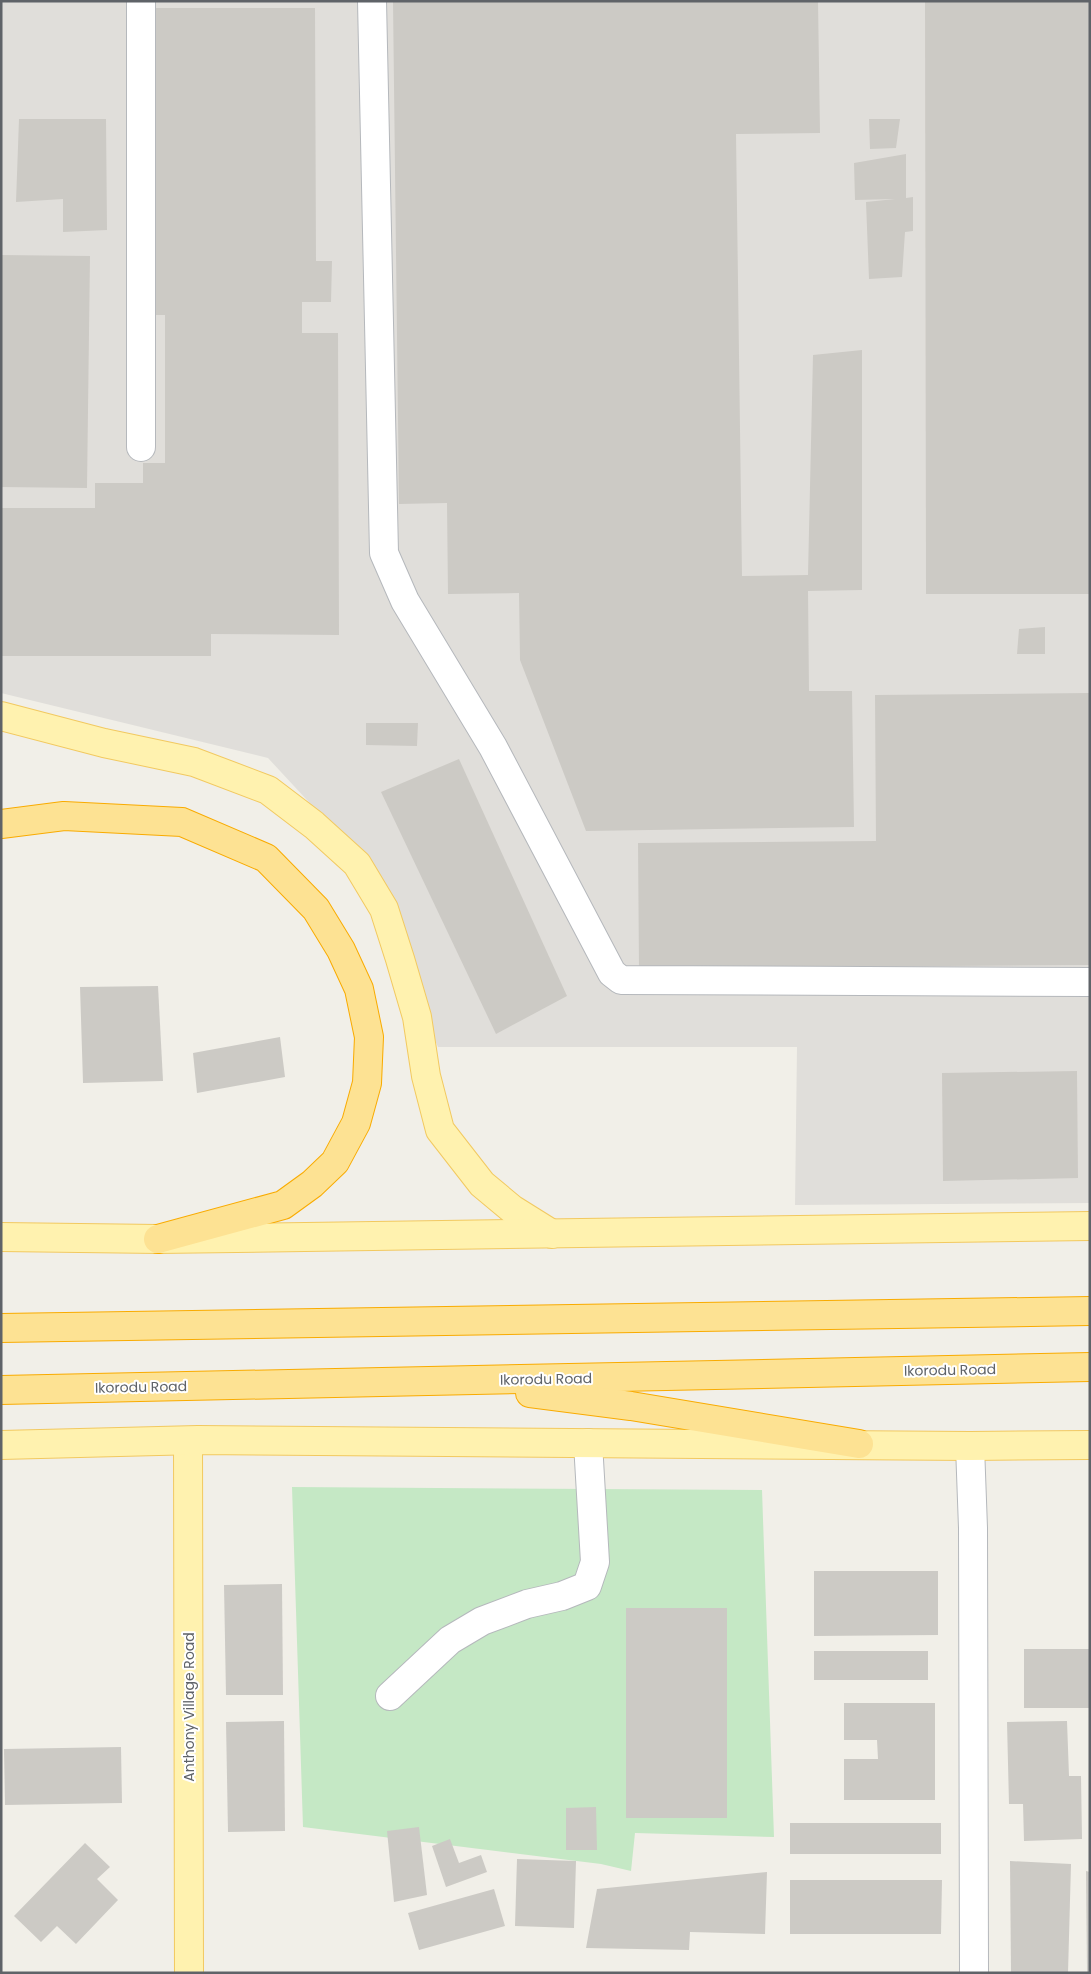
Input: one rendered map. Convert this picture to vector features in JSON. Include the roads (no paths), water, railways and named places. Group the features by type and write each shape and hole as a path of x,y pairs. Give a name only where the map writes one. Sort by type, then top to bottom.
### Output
{"highway":[{"path":"1,824 64,816 182,822 266,858 316,910 341,950 359,989 369,1037 367,1083 356,1122 335,1162 312,1184 283,1205 158,1239"},
{"path":"1,1328 1090,1311"},
{"name":"Ikorodu Road","path":"1,1390 1090,1367"},
{"path":"442,1381 631,1406 859,1444"}],"main road":[{"path":"1,716 104,743 194,762 268,790 314,825 357,864 384,908 400,959 417,1017 426,1076 440,1130 482,1184 512,1209 552,1234"},
{"path":"1,1238 158,1239 1090,1226"},
{"path":"1,1445 188,1441 588,1442 970,1446 1090,1444"},
{"name":"Anthony Village Road","path":"188,1441 189,1973"}],"street":[{"path":"141,1 141,447"},
{"path":"372,1 384,553 405,601 493,747 612,973 621,980 1090,982"},
{"path":"390,1696 450,1640 482,1621 527,1604 562,1596 587,1586 595,1562 588,1442"},
{"path":"970,1446 974,1973"}]}
